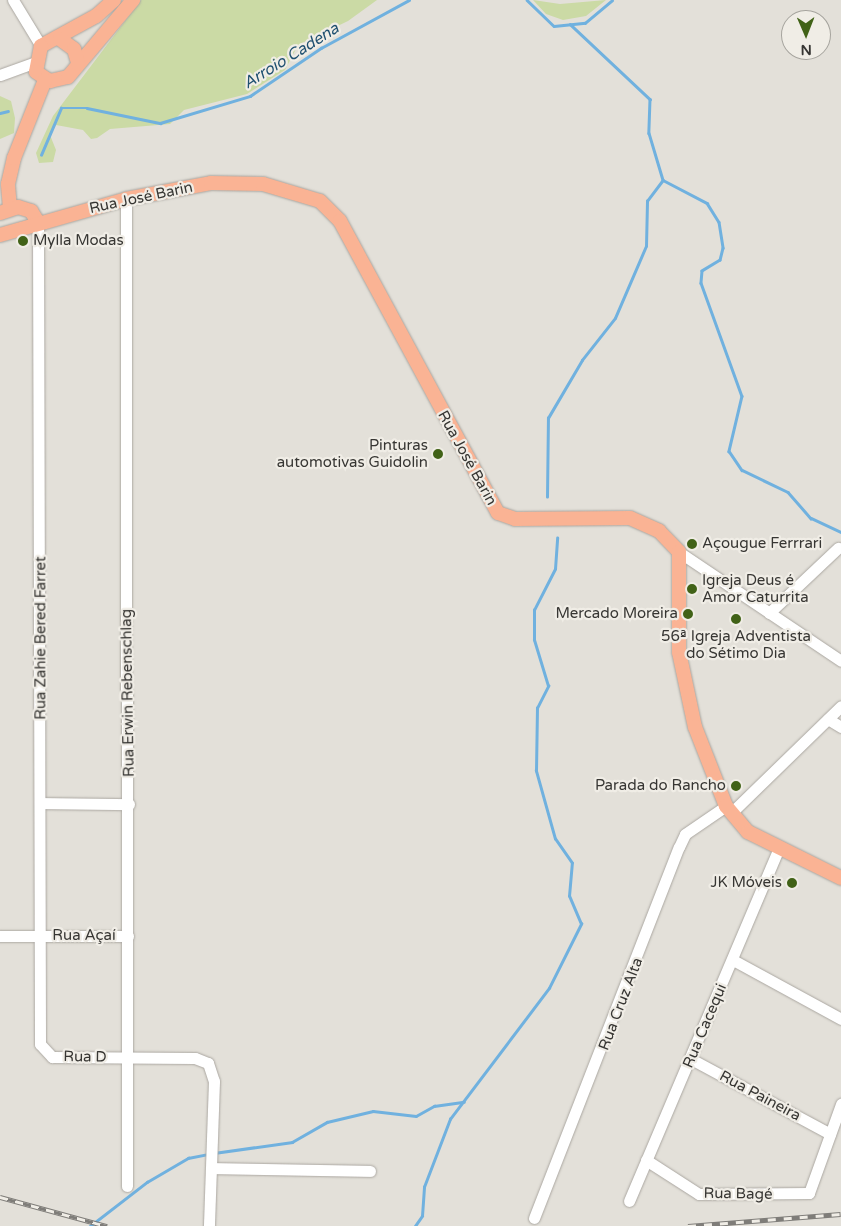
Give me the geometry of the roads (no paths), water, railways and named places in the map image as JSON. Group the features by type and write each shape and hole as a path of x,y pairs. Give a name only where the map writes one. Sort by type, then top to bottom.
{"main road":[{"path":"107,3 60,39 42,46 35,62 36,72 45,80 68,77 78,62 133,0"},
{"path":"60,39 74,49 78,62"},
{"path":"38,222 31,211 5,210 14,158 45,80"},
{"name":"Rua José Barin","path":"0,235 38,222 126,199 211,183 263,184 320,201 340,221 498,514 515,519 630,518 659,531 679,552"},
{"path":"679,552 679,652 695,727 728,810 748,832 778,850 841,878"}],"street":[{"path":"13,0 42,46"},
{"path":"0,76 35,62"},
{"name":"Rua Erwin Rebenschlag","path":"126,199 129,804 127,1186"},
{"name":"Rua Zahie Bered Farret","path":"38,222 42,803 40,936 44,1052"},
{"path":"769,613 838,548"},
{"path":"679,552 841,661"},
{"name":"Rua Cruz Alta","path":"534,1218 678,847 686,834 728,810 841,706"},
{"path":"828,718 841,727"},
{"path":"42,803 129,804"},
{"name":"Rua Cacequi","path":"629,1201 691,1059 778,850"},
{"name":"Rua Açaí","path":"0,936 128,936"},
{"path":"733,960 841,1019"},
{"name":"Rua D","path":"44,1052 52,1056 194,1058 208,1063 214,1081 213,1168"},
{"name":"Rua Paineira","path":"691,1059 830,1134"},
{"path":"830,1134 841,1104"},
{"name":"Rua Bagé","path":"646,1160 699,1194 809,1193 830,1134"},
{"path":"209,1226 213,1168 370,1172"}],"waterway":[{"name":"Arroio Cadena","path":"41,155 61,108 87,108 160,123 250,96 321,48 409,0"},
{"name":"Arroio Cadena","path":"527,0 554,26 585,23 612,0"},
{"path":"570,24 650,99 649,133 663,180 707,203 719,222 723,248 720,260 702,271 701,283 742,396 729,451 742,470 788,492 811,518 841,532"},
{"name":"Arroio Cadena","path":"0,113 8,111"},
{"path":"547,497 548,418 582,360 615,318 646,246 647,201 663,180"},
{"path":"415,1226 422,1216 424,1187 450,1119 549,988 581,924 569,896 572,863 555,839 536,771 537,708 548,686 534,640 534,610 555,569 557,538"},
{"path":"214,1153 292,1142 327,1122 373,1111 416,1116 434,1106 464,1102"},
{"path":"90,1226 147,1182 188,1158 209,1154"}],"railway":[{"path":"0,1197 107,1226"},
{"path":"688,1226 841,1214"}],"place":[{"name":"Mylla Modas","path":"23,241"},
{"name":"Pinturas automotivas Guidolin","path":"438,454"},
{"name":"Açougue Ferrrari","path":"692,544"},
{"name":"Igreja Deus é Amor Caturrita","path":"692,589"},
{"name":"Mercado Moreira","path":"688,614"},
{"name":"56ª Igreja Adventista do Sétimo Dia","path":"736,619"},
{"name":"Parada do Rancho","path":"736,786"},
{"name":"JK Móveis","path":"792,883"}]}
